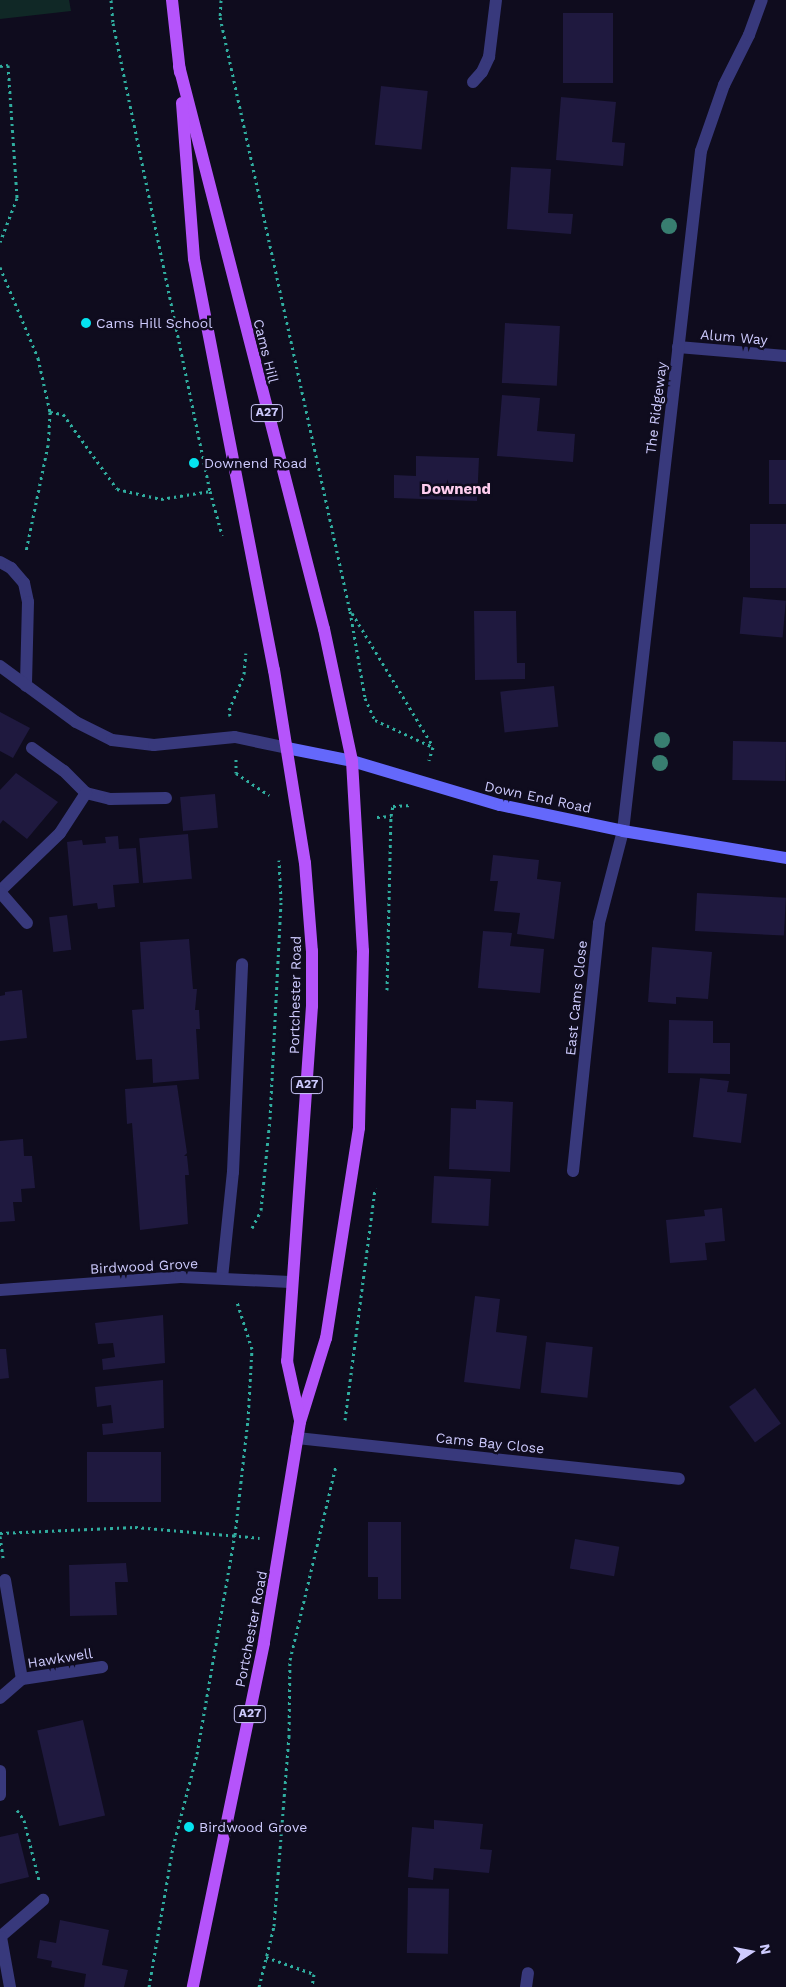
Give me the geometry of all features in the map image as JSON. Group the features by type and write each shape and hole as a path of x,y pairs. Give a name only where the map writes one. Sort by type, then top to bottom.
{"main road":[{"name":"Cams Hill","path":"172,0 194,259 288,748"},
{"name":"Cams Hill","path":"179,66 331,661 352,761"},
{"name":"Portchester Road","path":"288,748 305,864 312,951 310,1036 290,1282 287,1361 300,1422"},
{"name":"Portchester Road","path":"193,1987 262,1652 300,1422 326,1338 358,1128 363,951 352,761"}],"street":[{"path":"473,82 482,72 489,57 496,0"},
{"name":"The Ridgeway","path":"623,831 701,151 724,85 749,35 762,0"},
{"name":"Alum Way","path":"678,346 786,356"},
{"path":"6,565 24,583 28,602 26,686"},
{"path":"0,666 76,722 112,740 154,745 235,737 288,748"},
{"path":"32,748 64,771 86,793 110,799 166,798"},
{"name":"Down End Road","path":"288,748 352,761 500,806 623,831 786,858"},
{"path":"27,923 0,891 60,834 86,793"},
{"name":"East Cams Close","path":"573,1170 599,923 623,831"},
{"path":"222,1278 233,1172 242,964"},
{"name":"Birdwood Grove","path":"0,1290 180,1277 290,1282"},
{"name":"Cams Bay Close","path":"297,1438 679,1479"},
{"path":"6,1580 22,1679"},
{"name":"Hawkwell","path":"0,1698 22,1679 102,1667"},
{"path":"0,1771 1,1792"},
{"path":"10,1987 0,1937 44,1900"},
{"path":"526,1987 528,1973"}],"path":[{"path":"111,0 113,24 210,491 223,539"},
{"path":"221,0 220,17 350,610 365,698"},
{"path":"0,66 8,65 17,198 0,242"},
{"path":"0,267 38,358 50,412 48,445 23,564 6,565"},
{"path":"50,412 63,414 117,490 161,499 210,491"},
{"path":"350,610 433,747"},
{"path":"235,737 229,710 244,674 246,644"},
{"path":"331,661 358,656"},
{"path":"244,674 274,670"},
{"path":"259,1987 274,1926 289,1747 290,1660 342,1442"},
{"path":"0,1533 135,1527 235,1535 197,1754 172,1847 149,1987"},
{"path":"1,1792 24,1820 44,1900"},
{"path":"266,1957 314,1974 312,1987"}],"green space":[{"path":"0,0 69,0 71,11 0,19"}],"building":[{"path":"563,13 613,13 613,83 563,83"},
{"path":"381,86 428,91 422,150 375,145"},
{"path":"561,97 616,102 612,142 625,143 623,166 556,160"},
{"path":"511,167 551,169 548,213 573,214 571,234 507,229"},
{"path":"505,323 560,326 557,386 502,383"},
{"path":"502,395 540,398 537,431 575,434 573,462 497,456"},
{"path":"416,456 479,458 477,501 394,498 394,475 416,476"},
{"path":"769,460 786,460 786,504 769,504"},
{"path":"750,524 786,524 786,588 750,588"},
{"path":"743,597 786,601 783,638 740,634"},
{"path":"474,611 516,611 517,663 525,663 525,679 475,680"},
{"path":"554,686 558,727 505,732 500,692"},
{"path":"0,712 30,728 13,758 0,751"},
{"path":"733,741 786,742 785,781 732,780"},
{"path":"16,773 58,802 27,839 3,820 0,824 0,790"},
{"path":"215,794 218,828 183,831 180,797"},
{"path":"188,834 192,879 143,883 139,838"},
{"path":"118,836 119,849 136,848 139,883 113,885 115,907 98,909 97,903 73,906 67,842 82,840 83,845 106,843 105,837"},
{"path":"493,855 539,860 537,879 561,882 554,939 517,934 520,913 494,911 498,881 490,881"},
{"path":"697,893 786,898 784,936 695,931"},
{"path":"67,915 71,950 53,952 49,917"},
{"path":"483,931 512,933 510,946 544,949 540,993 478,988"},
{"path":"189,939 193,989 197,989 195,1010 199,1010 200,1029 196,1029 199,1079 153,1083 152,1059 136,1060 132,1010 144,1009 140,942"},
{"path":"652,947 712,952 708,999 676,997 676,1004 648,1002"},
{"path":"22,990 27,1038 0,1041 0,996 5,995 5,992"},
{"path":"669,1020 713,1021 713,1043 730,1043 730,1074 668,1073"},
{"path":"700,1078 729,1081 727,1092 747,1094 741,1143 693,1137"},
{"path":"177,1085 187,1153 184,1156 187,1156 189,1175 185,1175 188,1224 140,1230 132,1123 127,1124 125,1089"},
{"path":"476,1100 513,1102 510,1172 449,1169 451,1108 476,1109"},
{"path":"23,1139 24,1156 32,1156 35,1188 21,1189 22,1202 13,1202 15,1221 0,1222 0,1141"},
{"path":"434,1176 491,1179 488,1226 432,1223"},
{"path":"722,1208 725,1241 705,1243 707,1260 670,1263 666,1220 705,1216 704,1210"},
{"path":"475,1296 500,1299 496,1332 527,1336 520,1389 464,1382"},
{"path":"163,1315 165,1363 103,1370 102,1359 115,1357 113,1343 98,1344 95,1323"},
{"path":"546,1342 593,1347 587,1398 541,1393"},
{"path":"0,1349 6,1349 9,1378 0,1379"},
{"path":"163,1380 164,1428 103,1435 102,1424 113,1423 111,1405 97,1407 95,1387"},
{"path":"755,1388 781,1424 755,1442 729,1407"},
{"path":"87,1452 161,1452 161,1502 87,1502"},
{"path":"368,1522 401,1522 401,1599 378,1599 378,1577 368,1577"},
{"path":"575,1539 619,1547 614,1576 570,1569"},
{"path":"126,1563 128,1582 115,1582 117,1615 70,1616 69,1565"},
{"path":"83,1720 105,1815 59,1826 37,1731"},
{"path":"434,1820 483,1824 480,1849 492,1850 489,1873 434,1868 433,1880 408,1877 412,1827 434,1829"},
{"path":"18,1833 29,1877 0,1884 0,1837"},
{"path":"408,1888 449,1889 448,1954 407,1953"},
{"path":"60,1920 109,1930 102,1965 128,1970 124,1987 84,1987 86,1974 51,1967 52,1961 37,1958 40,1940 56,1943"}],"place":[{"name":"Cams Hill School","path":"86,323"},
{"name":"Downend Road","path":"194,463"},
{"name":"Birdwood Grove","path":"189,1827"}],"district":[{"name":"Downend","path":"456,490"}]}
